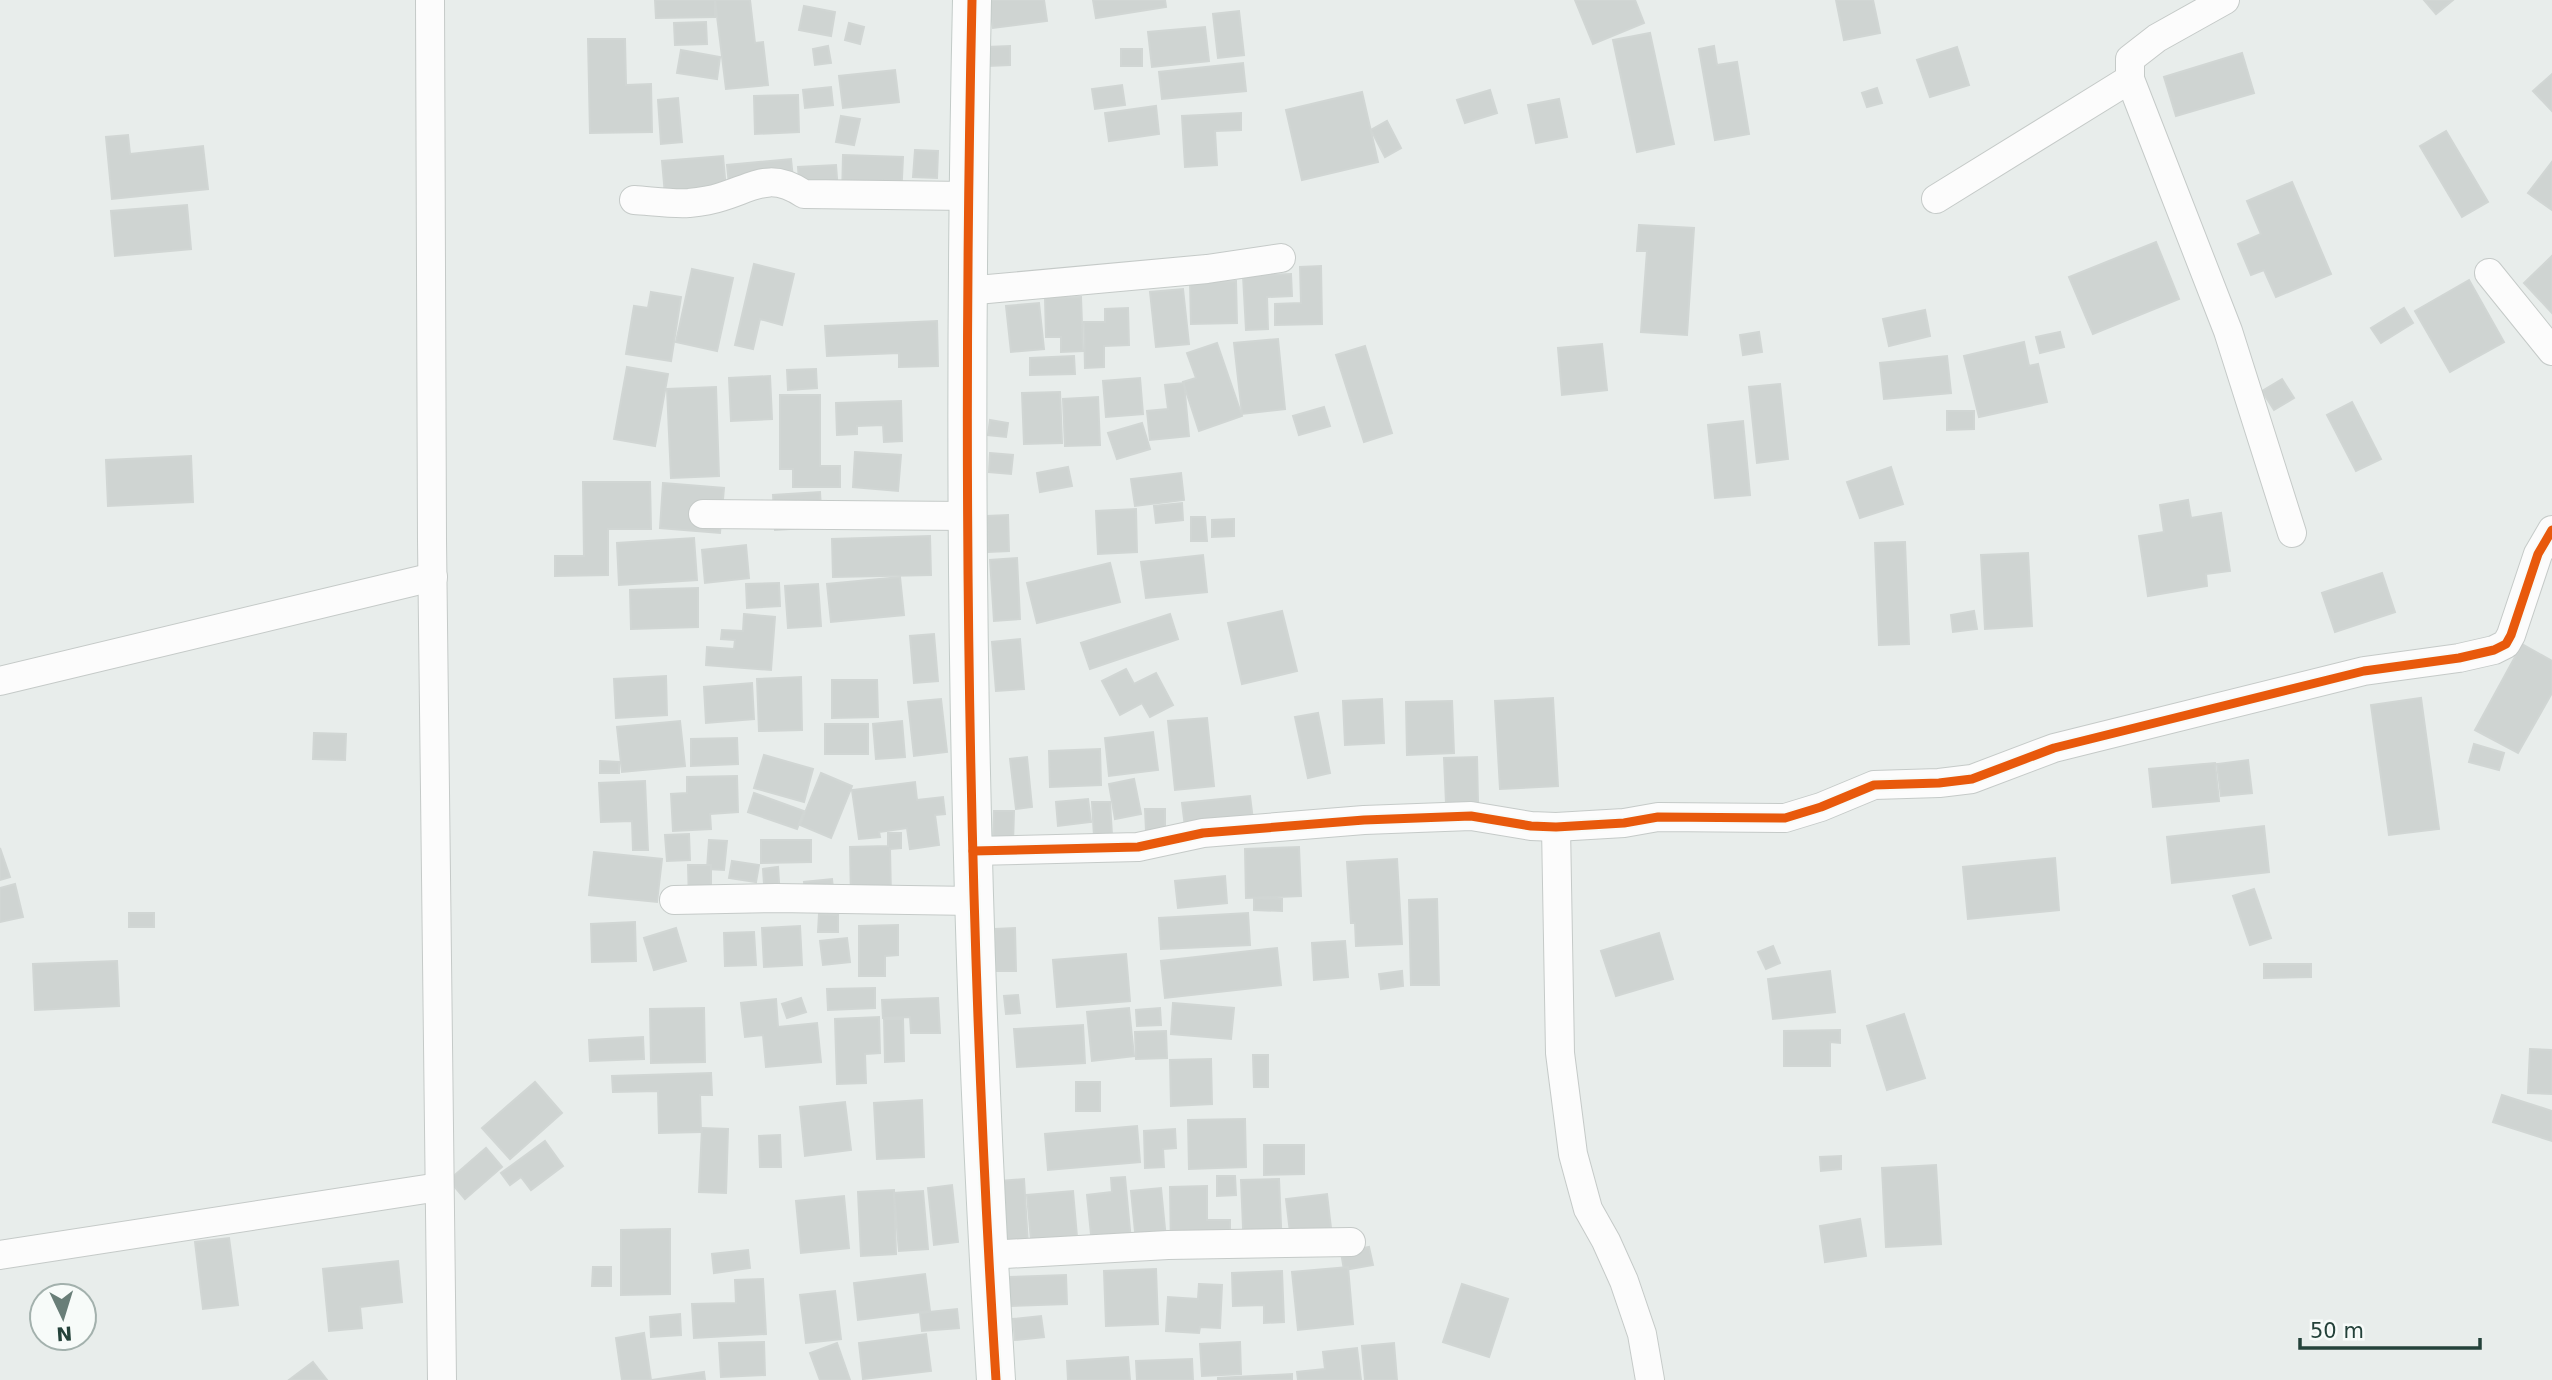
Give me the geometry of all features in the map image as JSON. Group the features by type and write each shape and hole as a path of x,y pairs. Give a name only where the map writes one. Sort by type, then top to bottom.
{"street":[{"path":"430,0 442,1380"},
{"path":"972,0 966,291 973,851 982,1142 996,1380"},
{"path":"2225,0 2157,38 2130,59 2130,79 2228,331 2292,533"},
{"path":"1936,199 2130,79"},
{"path":"634,200 687,203 721,198 742,188 771,181 791,186 804,194 968,196"},
{"path":"966,291 1207,270 1280,258"},
{"path":"2489,273 2552,351"},
{"path":"702,514 969,516"},
{"path":"973,851 1138,847 1203,833 1364,820 1471,816 1531,826 1556,827 1624,823 1658,817 1785,818 1821,807 1874,785 1972,779 2054,748 2364,671 2459,658 2494,650 2506,644 2511,635 2538,554 2552,530"},
{"path":"0,681 433,577"},
{"path":"1556,827 1560,1053 1573,1154 1588,1209 1624,1281 1642,1334 1650,1380"},
{"path":"674,900 776,898 974,901"},
{"path":"0,1255 439,1187"},
{"path":"988,1255 1168,1245 1351,1242"}],"building":[{"path":"655,0 715,0 715,17 656,18"},
{"path":"715,0 750,0 755,43 763,42 768,85 726,89"},
{"path":"989,0 1044,0 1047,21 993,28"},
{"path":"1093,0 1165,0 1166,7 1096,18"},
{"path":"1575,0 1635,0 1644,23 1593,44"},
{"path":"1836,0 1873,0 1880,33 1844,40"},
{"path":"2424,0 2453,0 2436,14"},
{"path":"804,6 835,12 831,36 799,30"},
{"path":"1239,11 1244,55 1218,58 1213,14"},
{"path":"706,22 707,44 675,45 674,23"},
{"path":"849,23 864,27 860,44 845,40"},
{"path":"1205,27 1209,61 1152,67 1148,32"},
{"path":"1650,33 1674,144 1637,152 1613,40"},
{"path":"588,39 625,39 626,85 651,84 652,132 590,133"},
{"path":"828,46 831,63 815,65 813,49"},
{"path":"1010,46 1010,65 988,66 987,47"},
{"path":"1714,46 1717,65 1737,62 1749,134 1715,140 1699,49"},
{"path":"1957,47 1969,85 1930,97 1917,60"},
{"path":"1121,49 1142,49 1142,66 1121,66"},
{"path":"681,50 720,57 717,79 677,73"},
{"path":"2242,53 2254,93 2176,116 2164,77"},
{"path":"1243,63 1246,91 1162,99 1159,72"},
{"path":"895,70 899,102 843,108 839,76"},
{"path":"2552,74 2552,111 2533,91"},
{"path":"1122,85 1125,105 1095,109 1092,89"},
{"path":"831,87 833,105 805,108 803,90"},
{"path":"1877,88 1882,103 1867,107 1862,93"},
{"path":"1490,90 1497,113 1465,123 1457,100"},
{"path":"1362,92 1378,162 1302,180 1286,110"},
{"path":"798,95 799,132 755,134 754,96"},
{"path":"678,98 682,142 661,144 658,100"},
{"path":"1559,99 1567,137 1536,143 1528,105"},
{"path":"1156,106 1159,134 1109,141 1105,113"},
{"path":"1241,113 1241,130 1215,131 1217,165 1185,167 1182,116"},
{"path":"841,116 860,119 854,145 836,142"},
{"path":"1387,121 1401,148 1385,157 1371,130"},
{"path":"2446,131 2488,202 2462,217 2420,146"},
{"path":"128,135 130,154 203,146 208,189 112,199 106,137"},
{"path":"915,150 938,151 937,178 913,177"},
{"path":"843,155 903,157 901,199 842,197"},
{"path":"723,156 727,200 666,206 662,161"},
{"path":"791,159 794,188 730,194 727,165"},
{"path":"2552,162 2552,210 2528,193"},
{"path":"836,165 838,191 800,193 798,167"},
{"path":"2292,182 2331,274 2276,297 2264,270 2251,275 2238,244 2261,234 2247,201"},
{"path":"187,205 191,249 115,256 111,211"},
{"path":"1639,225 1694,228 1687,335 1641,332 1647,251 1637,251"},
{"path":"2156,242 2179,299 2093,334 2069,277"},
{"path":"2552,256 2552,313 2524,283"},
{"path":"754,264 794,274 782,325 760,319 753,349 735,345"},
{"path":"1321,266 1322,324 1275,325 1275,304 1301,303 1300,267"},
{"path":"692,269 733,278 717,351 676,342"},
{"path":"1291,274 1292,296 1267,297 1268,329 1246,330 1243,276"},
{"path":"2469,280 2504,342 2450,372 2415,311"},
{"path":"1236,281 1237,323 1191,324 1190,283"},
{"path":"1183,289 1189,344 1156,347 1150,292"},
{"path":"651,292 681,297 671,361 626,354 634,306 648,308"},
{"path":"1081,297 1083,351 1061,352 1061,337 1046,337 1045,298"},
{"path":"1039,303 1044,349 1011,352 1006,306"},
{"path":"1128,308 1129,345 1104,346 1104,367 1085,368 1084,322 1105,322 1105,309"},
{"path":"2404,308 2413,323 2381,343 2371,328"},
{"path":"1925,310 1930,336 1889,346 1883,319"},
{"path":"937,321 938,366 899,367 899,353 827,356 825,326"},
{"path":"1759,332 1762,352 1743,355 1740,335"},
{"path":"2060,332 2064,347 2040,353 2036,337"},
{"path":"1278,339 1285,409 1242,414 1234,343"},
{"path":"2024,342 2029,366 2038,364 2047,402 1979,417 1964,356"},
{"path":"1217,343 1242,416 1199,431 1183,382 1196,378 1187,353"},
{"path":"1602,344 1607,390 1562,395 1558,348"},
{"path":"1365,346 1392,433 1364,442 1336,355"},
{"path":"1074,356 1075,374 1030,375 1030,358"},
{"path":"1947,356 1951,393 1884,399 1880,363"},
{"path":"627,367 668,374 655,446 614,439"},
{"path":"816,369 817,388 788,390 787,370"},
{"path":"770,376 772,419 731,421 729,378"},
{"path":"1140,378 1143,414 1106,417 1103,381"},
{"path":"2282,379 2294,398 2274,410 2262,391"},
{"path":"1184,383 1189,436 1150,440 1147,411 1168,409 1165,385"},
{"path":"1780,384 1788,459 1757,463 1749,387"},
{"path":"716,387 719,476 671,478 667,389"},
{"path":"1060,392 1062,443 1024,444 1022,393"},
{"path":"780,395 820,395 820,466 840,466 840,487 793,487 793,469 780,469"},
{"path":"1098,397 1100,445 1065,446 1063,399"},
{"path":"901,401 902,441 884,442 883,425 857,426 857,434 837,435 836,403"},
{"path":"2352,402 2381,459 2356,471 2327,415"},
{"path":"1324,407 1330,426 1299,435 1293,416"},
{"path":"1947,411 1974,411 1974,429 1947,430"},
{"path":"990,420 1008,423 1006,437 988,435"},
{"path":"1743,421 1750,495 1715,498 1708,425"},
{"path":"1142,423 1150,449 1117,459 1108,433"},
{"path":"855,452 901,455 898,491 853,487"},
{"path":"990,453 1013,455 1011,474 989,472"},
{"path":"191,456 193,502 108,506 106,460"},
{"path":"1068,467 1072,486 1040,492 1037,473"},
{"path":"1891,467 1903,504 1860,518 1847,482"},
{"path":"1181,473 1184,500 1135,506 1131,479"},
{"path":"583,482 650,482 651,529 608,529 608,575 555,576 555,556 584,556"},
{"path":"663,483 724,488 720,533 660,528"},
{"path":"820,492 822,527 775,530 773,495"},
{"path":"2188,500 2191,518 2221,513 2230,571 2206,574 2207,586 2148,596 2139,536 2164,532 2160,505"},
{"path":"1182,503 1183,520 1156,523 1154,506"},
{"path":"1136,509 1137,552 1098,554 1096,511"},
{"path":"1008,515 1009,551 988,552 987,516"},
{"path":"1191,517 1205,517 1207,541 1191,541"},
{"path":"1234,519 1234,536 1212,537 1212,520"},
{"path":"930,536 931,575 833,577 832,539"},
{"path":"694,538 697,580 619,585 617,543"},
{"path":"1905,542 1909,644 1879,645 1875,543"},
{"path":"746,545 749,578 705,583 702,550"},
{"path":"2028,553 2032,626 1985,629 1981,555"},
{"path":"1203,555 1207,592 1146,598 1141,562"},
{"path":"1017,558 1020,619 994,621 990,560"},
{"path":"1110,563 1120,602 1037,623 1027,583"},
{"path":"2382,573 2395,612 2335,632 2322,593"},
{"path":"900,577 904,615 831,622 827,584"},
{"path":"779,583 780,606 747,608 746,584"},
{"path":"818,584 821,626 788,628 785,586"},
{"path":"698,588 698,627 631,629 630,590"},
{"path":"1282,611 1297,671 1242,684 1228,623"},
{"path":"1974,611 1977,629 1953,632 1951,615"},
{"path":"744,614 775,617 771,670 706,665 707,647 734,649 735,640 721,639 722,630 743,631"},
{"path":"1170,614 1178,639 1090,669 1081,643"},
{"path":"934,634 938,681 914,683 910,636"},
{"path":"1020,639 1024,689 996,691 992,642"},
{"path":"2522,644 2552,661 2552,693 2518,753 2475,730"},
{"path":"1126,669 1134,684 1156,673 1173,705 1150,717 1142,703 1120,715 1102,681"},
{"path":"666,676 667,715 616,718 614,679"},
{"path":"801,677 802,730 759,731 757,679"},
{"path":"832,680 877,680 878,717 832,718"},
{"path":"752,683 754,719 706,723 704,687"},
{"path":"1553,698 1558,786 1500,789 1495,701"},
{"path":"2421,698 2439,829 2389,835 2371,705"},
{"path":"941,699 947,752 914,756 908,702"},
{"path":"1382,699 1384,743 1345,745 1343,701"},
{"path":"1452,701 1454,753 1407,755 1406,702"},
{"path":"1318,713 1330,773 1308,778 1295,717"},
{"path":"1207,718 1214,786 1175,790 1168,721"},
{"path":"680,721 685,766 622,772 617,727"},
{"path":"902,721 905,757 876,759 873,724"},
{"path":"825,724 868,724 868,754 825,754"},
{"path":"1153,732 1158,770 1109,776 1105,738"},
{"path":"314,733 346,734 345,760 313,759"},
{"path":"737,738 738,764 691,766 691,739"},
{"path":"2474,744 2504,753 2499,770 2469,762"},
{"path":"1100,749 1101,785 1050,787 1049,751"},
{"path":"764,755 813,769 804,802 754,788"},
{"path":"1027,757 1032,807 1016,809 1010,759"},
{"path":"1477,757 1478,802 1446,803 1444,758"},
{"path":"2248,760 2252,793 2221,796 2217,764"},
{"path":"600,761 619,762 619,773 600,773"},
{"path":"2215,763 2219,801 2153,807 2149,769"},
{"path":"821,773 852,786 831,838 800,825"},
{"path":"737,776 738,812 710,814 711,829 673,831 671,794 687,793 687,777"},
{"path":"1134,779 1141,814 1115,819 1109,784"},
{"path":"645,781 648,850 633,850 632,821 601,822 599,783"},
{"path":"915,782 917,800 943,797 945,814 935,815 939,845 910,849 907,828 879,832 880,837 859,839 852,790"},
{"path":"754,793 804,811 797,829 748,812"},
{"path":"1250,796 1253,820 1185,827 1182,803"},
{"path":"1088,799 1091,822 1058,826 1056,802"},
{"path":"1092,802 1110,802 1112,835 1094,836"},
{"path":"1145,809 1165,809 1165,831 1146,831"},
{"path":"994,811 1014,811 1013,843 993,843"},
{"path":"2264,826 2269,872 2172,883 2167,837"},
{"path":"888,833 901,833 901,848 890,849 891,897 851,899 850,847 888,846"},
{"path":"689,834 690,860 667,861 665,835"},
{"path":"709,840 727,841 724,870 707,869"},
{"path":"761,840 811,840 811,862 761,863"},
{"path":"1299,847 1301,896 1246,898 1245,849"},
{"path":"0,848 10,877 0,880"},
{"path":"594,852 662,859 657,902 589,895"},
{"path":"2055,858 2059,910 1968,919 1963,867"},
{"path":"1397,859 1402,944 1356,946 1355,923 1351,923 1347,862"},
{"path":"732,861 759,865 756,882 729,878"},
{"path":"688,865 711,865 711,902 689,902"},
{"path":"778,867 780,897 765,899 763,869"},
{"path":"1225,876 1227,903 1178,908 1175,881"},
{"path":"832,879 834,897 806,900 804,882"},
{"path":"15,884 23,917 0,922 0,888"},
{"path":"2254,889 2271,938 2250,945 2233,896"},
{"path":"1254,898 1282,899 1282,911 1254,910"},
{"path":"1437,899 1439,985 1411,985 1409,900"},
{"path":"129,913 154,913 154,927 129,927"},
{"path":"1248,913 1250,945 1161,949 1159,918"},
{"path":"819,914 838,915 838,932 818,932"},
{"path":"635,922 636,961 592,962 591,924"},
{"path":"898,925 898,955 885,956 885,976 859,976 859,926"},
{"path":"800,926 802,965 764,967 762,928"},
{"path":"676,928 686,961 654,970 644,938"},
{"path":"1015,928 1016,971 996,971 995,929"},
{"path":"754,932 756,965 725,966 724,933"},
{"path":"1659,933 1673,979 1616,996 1601,951"},
{"path":"847,938 850,962 823,965 820,941"},
{"path":"1345,941 1348,977 1314,980 1312,943"},
{"path":"1773,946 1780,963 1766,969 1758,952"},
{"path":"1277,948 1281,985 1165,998 1161,961"},
{"path":"1126,954 1130,1001 1057,1007 1053,960"},
{"path":"117,961 119,1006 35,1010 33,964"},
{"path":"2264,964 2311,964 2311,977 2264,978"},
{"path":"1402,971 1403,986 1381,989 1379,974"},
{"path":"1830,971 1835,1012 1773,1019 1768,979"},
{"path":"875,988 875,1008 828,1010 827,989"},
{"path":"1018,995 1020,1013 1006,1014 1004,996"},
{"path":"801,998 806,1012 787,1018 782,1004"},
{"path":"938,998 940,1033 911,1033 910,1017 883,1018 882,1000"},
{"path":"776,999 778,1027 817,1023 821,1062 766,1067 763,1035 745,1037 741,1003"},
{"path":"1173,1003 1234,1008 1231,1039 1171,1034"},
{"path":"704,1008 705,1062 651,1063 650,1009"},
{"path":"1129,1008 1134,1056 1092,1061 1087,1012"},
{"path":"1160,1008 1161,1025 1137,1026 1136,1010"},
{"path":"1904,1014 1925,1078 1887,1090 1867,1026"},
{"path":"879,1017 880,1053 865,1054 866,1083 837,1084 835,1019"},
{"path":"884,1019 903,1019 904,1061 885,1062"},
{"path":"1083,1025 1085,1063 1017,1067 1014,1029"},
{"path":"1840,1030 1840,1043 1830,1042 1830,1066 1784,1066 1784,1031"},
{"path":"1166,1031 1167,1058 1136,1059 1135,1032"},
{"path":"643,1037 644,1059 590,1061 589,1040"},
{"path":"2530,1049 2552,1050 2552,1094 2528,1093"},
{"path":"1253,1055 1268,1055 1268,1087 1254,1087"},
{"path":"1211,1059 1212,1104 1171,1106 1170,1060"},
{"path":"711,1073 712,1095 700,1095 701,1132 659,1133 658,1091 613,1092 612,1076"},
{"path":"535,1082 562,1113 510,1159 482,1128"},
{"path":"1076,1082 1100,1082 1100,1111 1076,1111"},
{"path":"2502,1095 2552,1111 2552,1141 2493,1122"},
{"path":"922,1100 924,1157 877,1159 874,1103"},
{"path":"845,1102 851,1150 805,1156 800,1107"},
{"path":"1245,1119 1246,1167 1189,1169 1188,1120"},
{"path":"1137,1126 1140,1162 1048,1170 1045,1134"},
{"path":"702,1128 728,1129 726,1193 699,1192"},
{"path":"1175,1129 1176,1148 1163,1149 1164,1167 1145,1168 1144,1131"},
{"path":"780,1135 781,1167 760,1167 759,1136"},
{"path":"545,1141 563,1166 531,1190 521,1177 510,1185 501,1173"},
{"path":"1264,1145 1304,1145 1304,1174 1264,1175"},
{"path":"486,1148 502,1167 465,1199 449,1180"},
{"path":"1841,1156 1841,1169 1821,1171 1820,1157"},
{"path":"1936,1165 1941,1244 1886,1247 1882,1168"},
{"path":"1217,1176 1235,1176 1236,1195 1217,1196"},
{"path":"1125,1177 1132,1251 1093,1254 1087,1195 1112,1192 1111,1178"},
{"path":"1024,1179 1029,1261 1006,1263 1000,1181"},
{"path":"1279,1179 1282,1249 1244,1251 1241,1180"},
{"path":"952,1185 958,1242 934,1245 928,1188"},
{"path":"1207,1186 1207,1220 1230,1220 1230,1247 1171,1249 1170,1187"},
{"path":"1161,1188 1167,1249 1137,1252 1131,1191"},
{"path":"894,1190 896,1254 861,1256 858,1192"},
{"path":"923,1191 928,1249 899,1251 894,1193"},
{"path":"1073,1191 1078,1248 1032,1252 1027,1195"},
{"path":"1327,1194 1333,1245 1292,1249 1286,1199"},
{"path":"844,1196 849,1248 801,1253 796,1201"},
{"path":"1860,1219 1866,1256 1825,1262 1820,1226"},
{"path":"670,1229 670,1294 621,1295 621,1230"},
{"path":"229,1238 238,1305 203,1309 195,1242"},
{"path":"1369,1247 1373,1265 1344,1270 1341,1252"},
{"path":"748,1250 750,1268 714,1273 712,1254"},
{"path":"398,1261 402,1302 360,1307 362,1328 329,1331 323,1269"},
{"path":"593,1267 611,1267 611,1286 592,1286"},
{"path":"1348,1267 1353,1324 1298,1330 1292,1272"},
{"path":"1156,1269 1158,1324 1106,1326 1104,1271"},
{"path":"1282,1271 1284,1322 1264,1323 1264,1305 1233,1306 1232,1273"},
{"path":"925,1274 930,1311 858,1320 854,1283"},
{"path":"1066,1275 1067,1304 1010,1306 1009,1277"},
{"path":"763,1279 766,1334 694,1338 692,1304 736,1303 735,1280"},
{"path":"1199,1284 1222,1285 1220,1328 1200,1327 1199,1333 1166,1331 1168,1297 1198,1299"},
{"path":"1462,1284 1508,1299 1489,1357 1443,1342"},
{"path":"835,1291 841,1339 806,1343 800,1295"},
{"path":"957,1309 959,1328 922,1331 920,1313"},
{"path":"680,1314 681,1335 651,1337 650,1317"},
{"path":"1041,1316 1044,1337 1015,1340 1013,1319"},
{"path":"644,1333 651,1380 622,1380 616,1338"},
{"path":"926,1334 931,1371 863,1379 859,1343"},
{"path":"764,1342 765,1375 721,1377 719,1343"},
{"path":"1240,1342 1241,1374 1202,1376 1200,1344"},
{"path":"837,1343 850,1380 820,1380 810,1353"},
{"path":"1394,1343 1397,1380 1365,1380 1362,1346"},
{"path":"1357,1348 1361,1380 1298,1380 1297,1372 1325,1369 1323,1352"},
{"path":"1128,1357 1130,1380 1068,1380 1067,1361"},
{"path":"1192,1359 1193,1380 1137,1380 1136,1361"},
{"path":"313,1362 327,1380 289,1380"},
{"path":"704,1372 705,1380 652,1380"},
{"path":"1292,1374 1292,1380 1218,1380 1218,1378"}],"cycle path":[{"path":"972,0 967,345 969,690 979,1035 996,1380"},
{"path":"973,851 1138,847 1203,833 1364,820 1471,816 1531,826 1556,827 1624,823 1658,817 1785,818 1821,807 1874,785 1972,779 2054,748 2364,671 2459,658 2494,650 2506,644 2511,635 2538,554 2552,530"}]}
